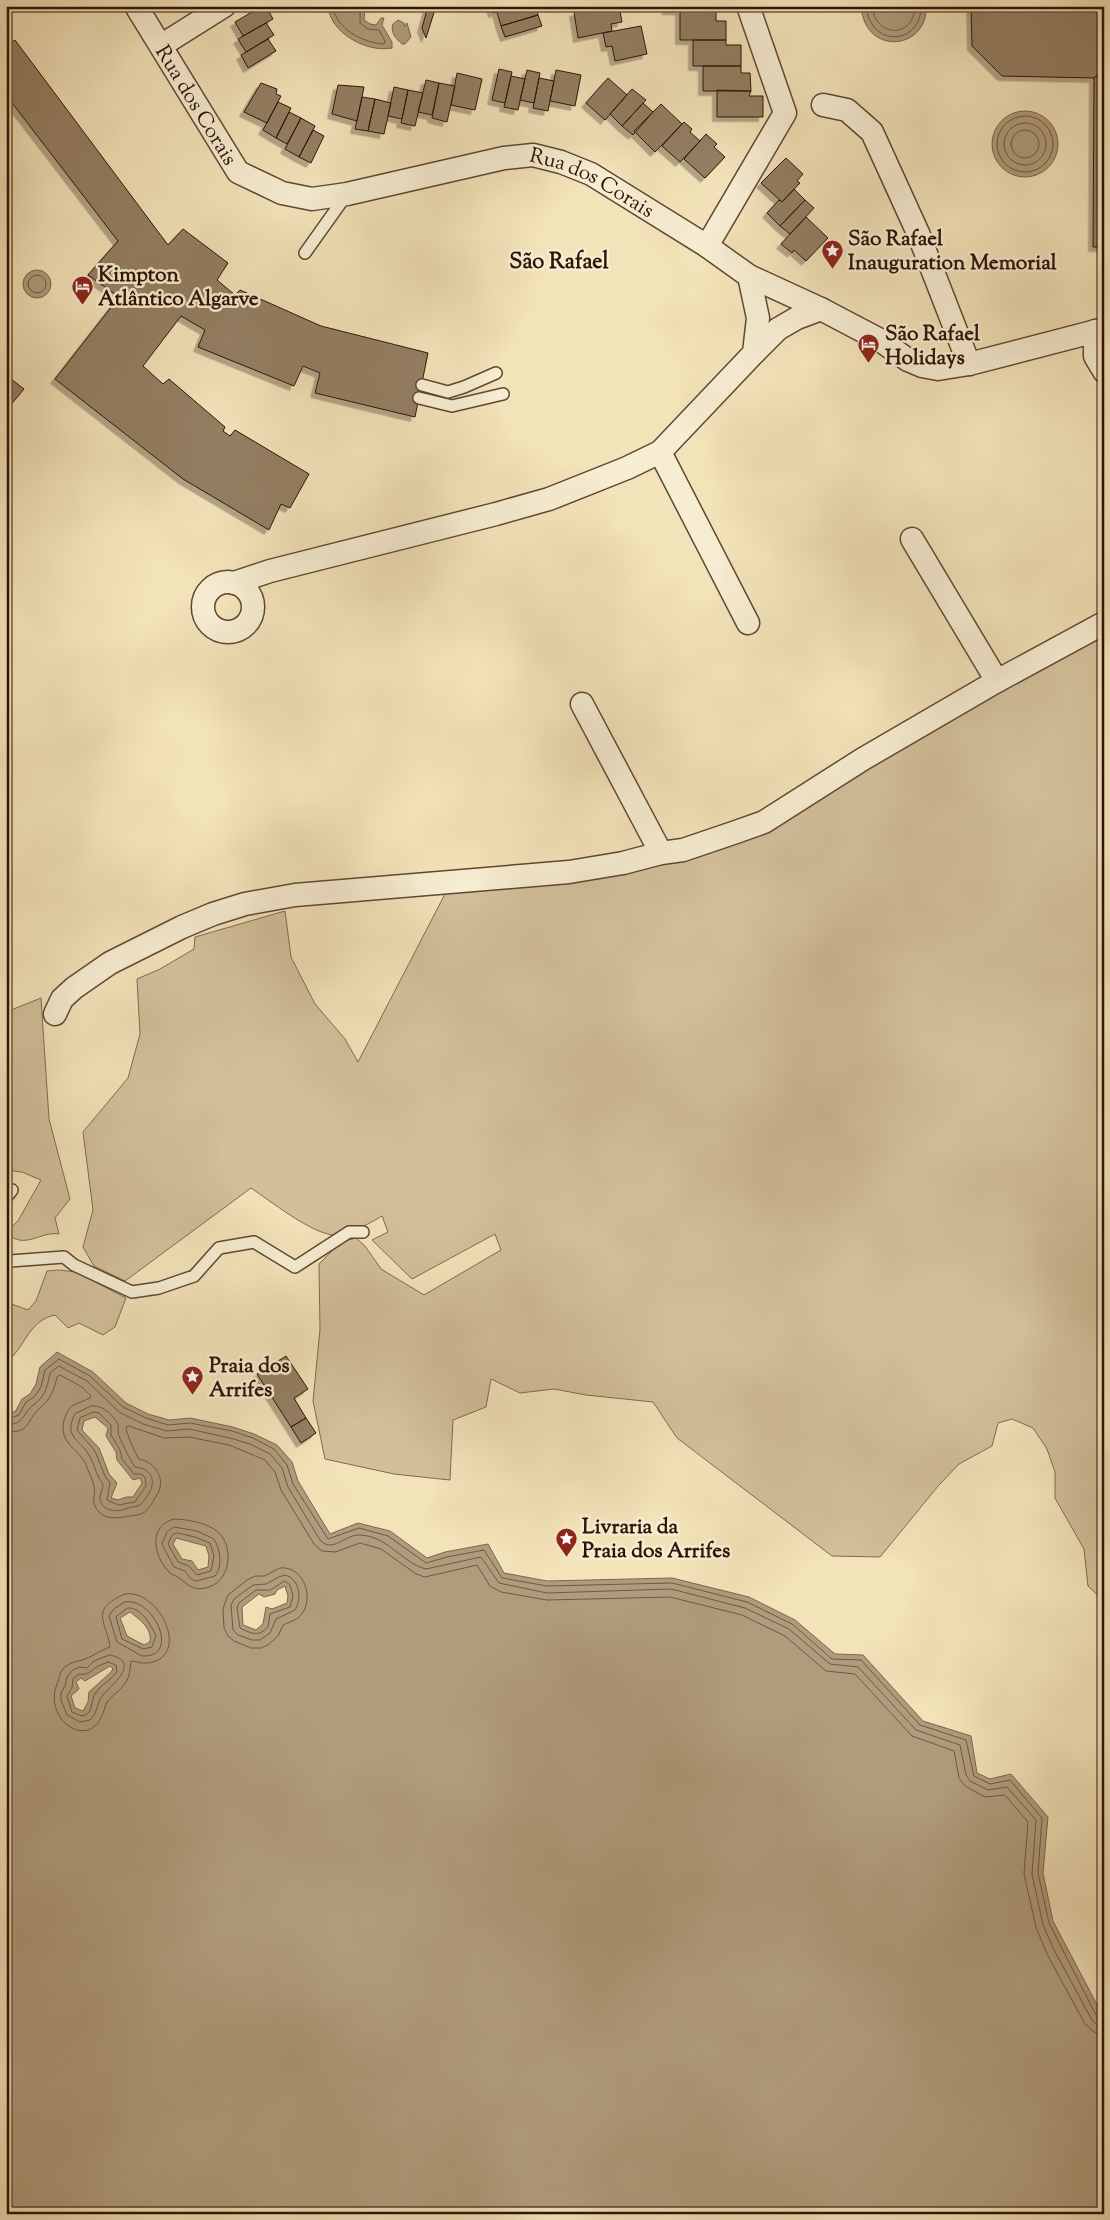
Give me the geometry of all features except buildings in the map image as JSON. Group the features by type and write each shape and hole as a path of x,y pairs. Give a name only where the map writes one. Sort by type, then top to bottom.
{"street":[{"name":"Rua dos Corais","path":"136,6 162,45 238,172 282,194 312,199 347,194 504,158 533,155 561,162 591,174 707,246 749,276 821,308 880,340 908,360 922,366 938,368 969,364 1100,330"},
{"path":"162,45 224,6"},
{"path":"707,246 785,113 748,6"},
{"path":"823,105 847,110 872,132 918,233 969,364"},
{"path":"749,276 758,318 754,354"},
{"path":"234,583 270,571 549,499 627,468 660,452 778,328 821,308"},
{"path":"1100,330 1096,356 1104,371"},
{"path":"660,452 748,623"},
{"path":"912,539 998,681"},
{"path":"56,1014 62,1000 74,988 110,962 182,927 213,914 246,904 295,896 569,872 683,850 764,822 863,759 998,681 1104,623"},
{"path":"582,704 662,853"}],"lane":[{"path":"305,253 347,194"},
{"path":"422,385 448,392 496,373"},
{"path":"419,398 452,406 503,394"},
{"path":"6,1258 10,1261 64,1256 74,1265 132,1292 159,1288 194,1276 219,1248 254,1242 295,1266 349,1232 363,1232"}],"shaded area":[{"path":"1104,634 1104,1601 1088,1586 1084,1549 1055,1498 1055,1472 1047,1449 1033,1428 1012,1419 998,1423 992,1446 959,1464 939,1485 880,1557 832,1556 677,1438 653,1402 586,1395 554,1389 520,1393 491,1379 486,1407 453,1420 450,1480 394,1474 325,1459 313,1401 320,1329 319,1264 341,1242 356,1238 365,1246 381,1269 424,1295 501,1250 495,1234 412,1279 372,1240 388,1232 382,1216 350,1232 332,1235 301,1222 251,1188 125,1281 94,1266 83,1247 93,1210 83,1132 128,1078 140,1034 137,979 160,969 194,949 195,937 285,911 291,957 315,1004 345,1039 358,1062 446,892 627,871 868,764"},
{"path":"41,998 49,1119 70,1199 55,1218 59,1234 29,1240 18,1240 12,1237 9,1229 18,1221 41,1180 22,1172 6,1170 6,1012"},
{"path":"47,1271 76,1272 126,1298 115,1327 103,1335 79,1323 68,1328 55,1315 40,1321 12,1357 6,1357 6,1302 28,1310 36,1301"}],"water":[{"path":"328,6 365,6 364,20 370,24 376,25 381,18 384,18 382,25 392,42 392,48 372,47 351,39 335,25 330,16"},
{"path":"861,6 926,6 924,20 918,31 908,39 896,42 884,40 873,34 865,23"},
{"path":"398,20 404,23 405,27 407,23 411,37 405,44 402,44 393,33 393,24"},
{"path":"1025,111 1038,114 1048,121 1055,131 1058,144 1055,157 1048,167 1038,174 1025,177 1012,174 1002,167 995,157 992,144 995,131 1002,121 1012,114"},
{"path":"37,270 47,274 51,284 47,294 37,298 27,294 23,284 27,274"},
{"path":"57,1352 93,1372 126,1403 148,1414 169,1420 190,1418 233,1427 277,1445 292,1462 298,1481 330,1534 358,1523 390,1531 427,1558 445,1552 488,1544 504,1573 547,1581 672,1578 749,1597 795,1620 835,1654 863,1655 923,1721 971,1736 977,1773 990,1779 1011,1774 1048,1817 1043,1873 1053,1921 1104,2018 1104,2214 6,2214 6,1411 15,1412 22,1399 30,1394 36,1384 40,1367","holes":["95,1417 108,1428 106,1436 116,1452 117,1460 133,1480 140,1478 142,1483 133,1497 118,1500 111,1498 117,1483 109,1474 99,1448 82,1430 84,1421","176,1538 206,1546 209,1556 208,1567 198,1570 192,1561 182,1559 173,1544","285,1586 288,1596 287,1603 272,1609 266,1607 263,1624 256,1630 243,1625 242,1607 259,1594 264,1597 275,1594 277,1590","130,1612 147,1628 150,1642 144,1645 127,1636 120,1618","110,1666 113,1669 89,1692 88,1702 83,1711 75,1708 71,1696 79,1689 76,1682 81,1678 85,1681"]}],"place":[{"name":"São Rafael Inauguration Memorial","path":"832,269"},
{"name":"Kimpton Atlântico Algarve","path":"82,305"},
{"name":"São Rafael Holidays","path":"869,364"},
{"name":"Praia dos Arrifes","path":"193,1396"},
{"name":"Livraria da Praia dos Arrifes","path":"566,1557"}],"district":[{"name":"São Rafael","path":"559,260"}]}
